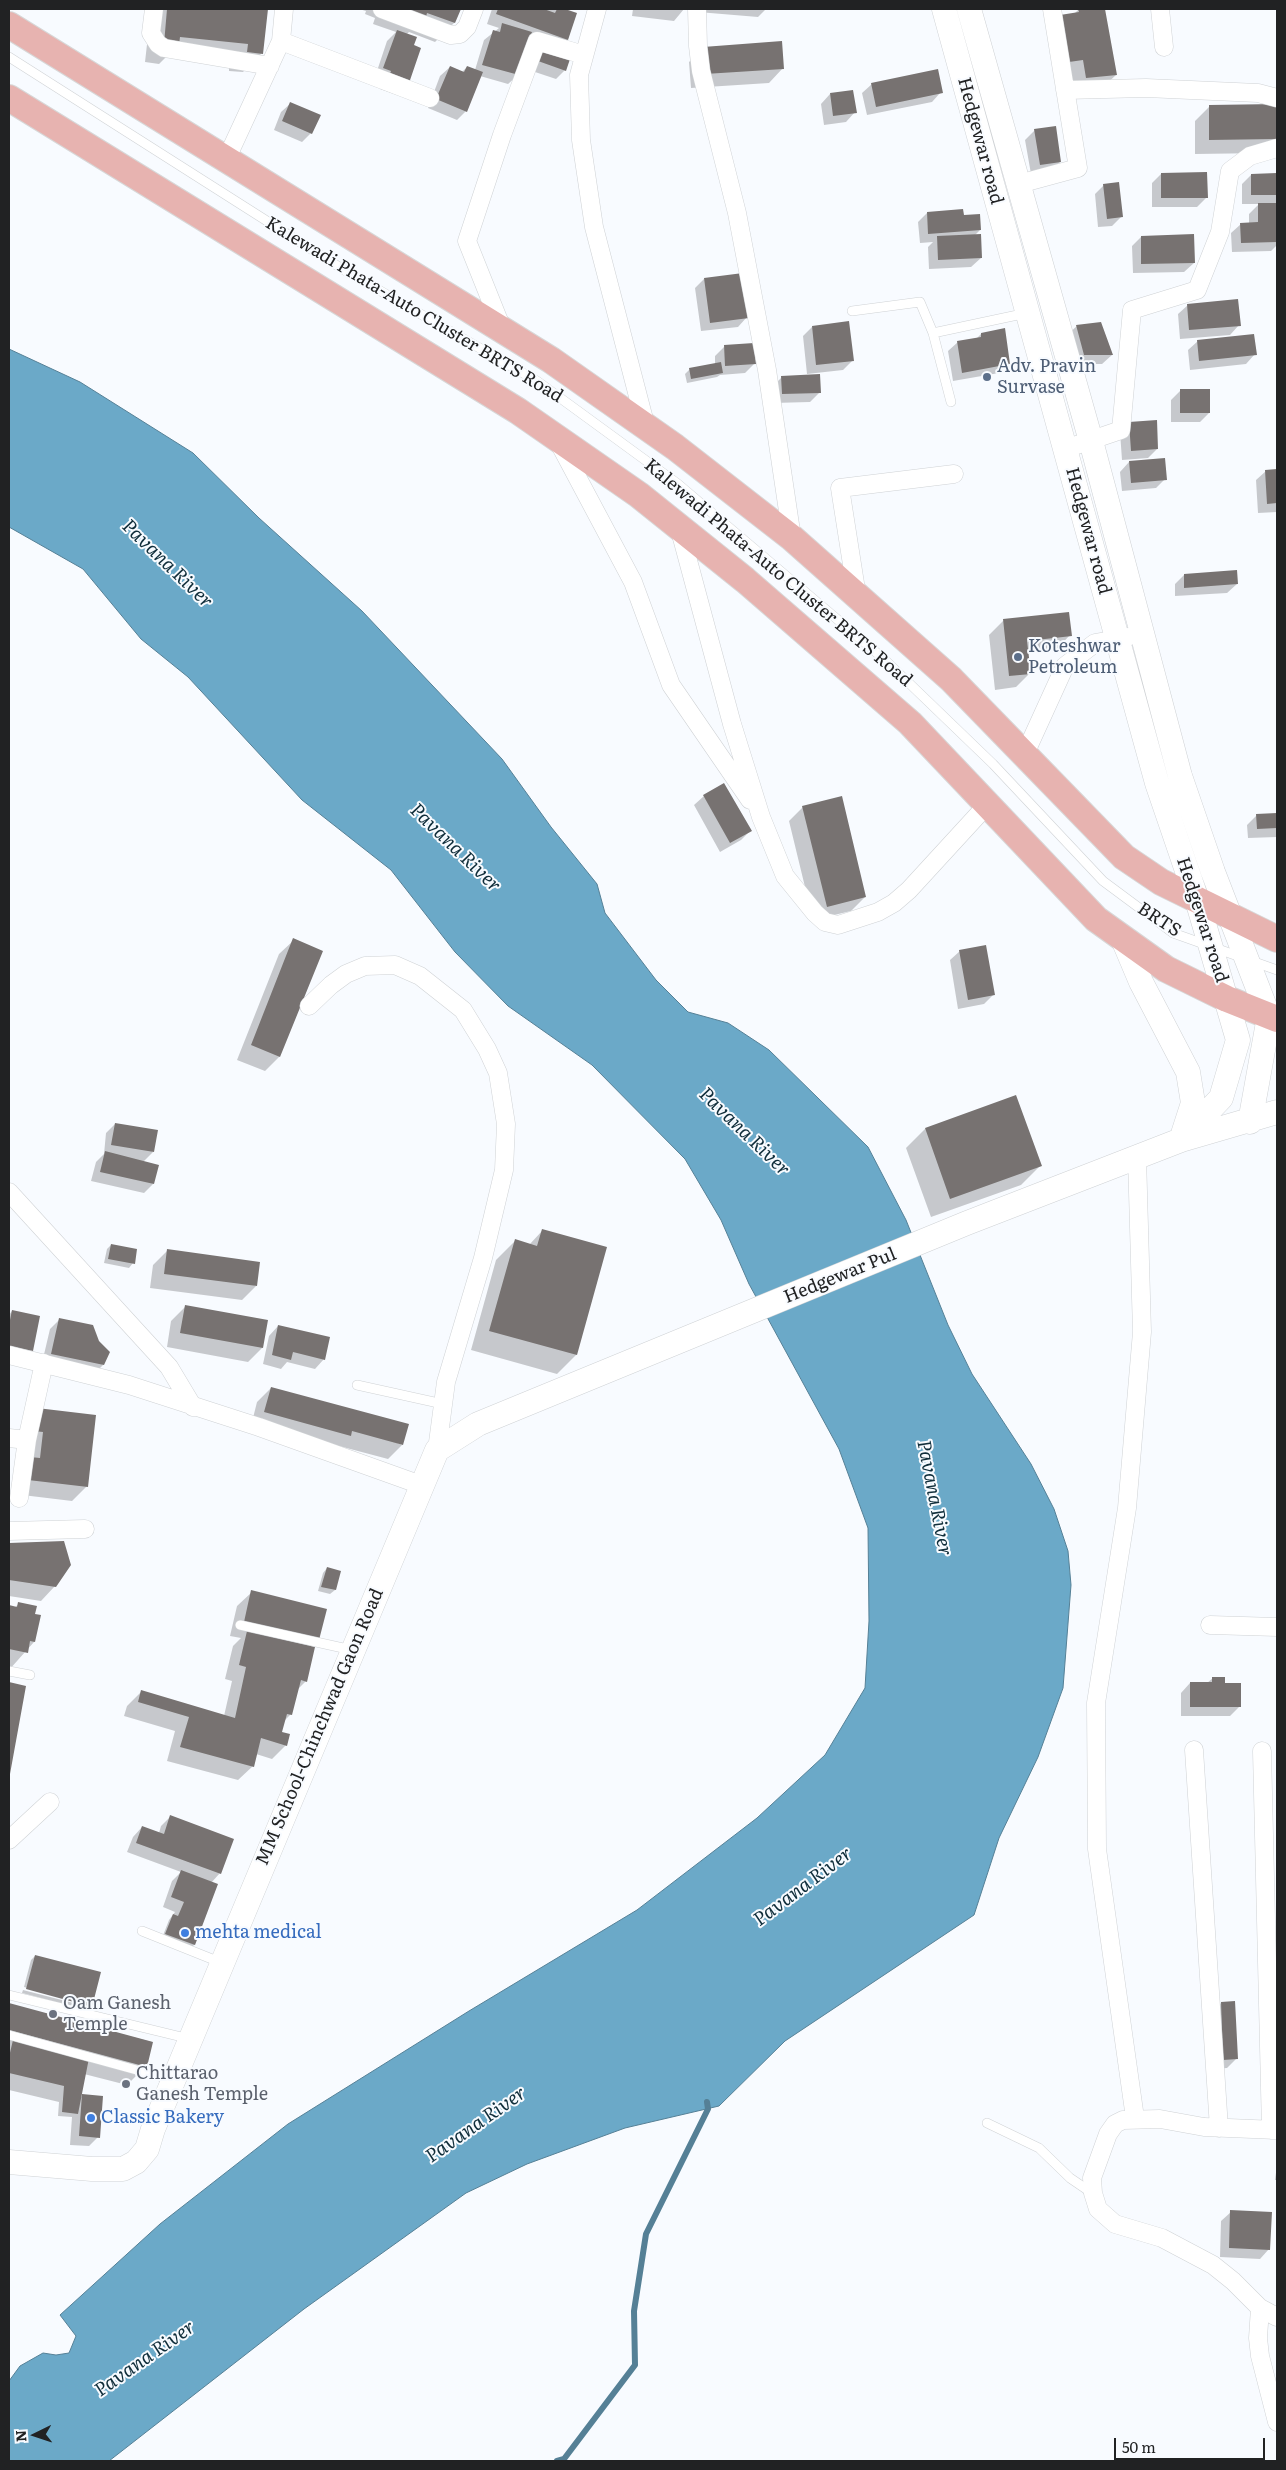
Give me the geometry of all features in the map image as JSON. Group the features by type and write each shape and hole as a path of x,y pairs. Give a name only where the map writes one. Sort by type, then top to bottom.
{"main road":[{"name":"Hedgewar road","path":"944,9 1157,783 1197,900 1227,999 1273,1018"},
{"name":"Hedgewar road","path":"969,9 1091,441 1180,776 1213,872 1231,916 1277,939"},
{"path":"9,25 551,360 646,426 792,538 951,679 1124,857 1161,882 1231,916 1273,1018 1250,1122"},
{"path":"9,98 518,411 639,495 745,580 910,723 1096,919 1166,969 1227,999 1238,1040 1220,1098 1181,1140"},
{"path":"1122,937 1142,982 1188,1072 1194,1103 1181,1140"},
{"name":"Hedgewar Pul","path":"438,1450 478,1424 967,1223 1181,1140 1250,1122 1277,1112"},
{"name":"MM School-Chinchwad Gaon Road","path":"9,2162 92,2169 123,2168 136,2162 146,2149 352,1650 421,1485 438,1450"}],"street":[{"path":"154,9 151,33 158,44 164,48 270,66"},
{"path":"226,160 281,41 284,9"},
{"path":"382,9 451,35 460,34 467,27 474,9"},
{"path":"597,9 579,75 581,140 594,227 646,426"},
{"path":"697,9 701,71 737,213 767,370 792,538"},
{"path":"1019,184 1078,168 1052,9"},
{"path":"1160,9 1164,48"},
{"path":"281,41 430,98"},
{"path":"503,331 467,240 502,135 537,41 584,55"},
{"path":"1065,90 1146,88 1258,93 1277,98"},
{"path":"1065,449 1121,430 1132,310 1196,290 1220,232 1230,171 1250,156 1277,148"},
{"path":"556,437 633,582 671,685 761,817"},
{"path":"857,596 840,488 954,474"},
{"path":"679,527 732,724 761,817 785,876 815,913 826,922 838,925 878,912 894,904 987,805"},
{"path":"1024,756 1065,666 1095,643 1144,635"},
{"path":"309,1006 346,974 365,966 394,964 420,976 463,1010 488,1049 498,1073 506,1124 504,1170 483,1258 446,1382 438,1450"},
{"path":"1136,2118 1097,1849 1096,1703 1127,1508 1142,1332 1137,1157"},
{"path":"9,1192 169,1367 193,1407"},
{"path":"9,1355 129,1385 259,1427 421,1485"},
{"path":"19,1498 27,1440 44,1363"},
{"path":"9,1438 27,1440"},
{"path":"9,1531 85,1529"},
{"path":"1210,1625 1277,1627"},
{"path":"1194,1750 1218,2128"},
{"path":"1262,1752 1274,2130 1218,2128 1136,2118 1123,2120 1116,2124 1108,2134 1092,2178 1092,2193 1098,2208 1115,2224 1162,2238 1213,2265 1233,2280 1260,2308 1277,2317"},
{"path":"9,1840 50,1802"},
{"path":"1260,2308 1258,2338 1260,2356 1277,2422"}],"lane":[{"name":"Kalewadi Phata-Auto Cluster BRTS Road","path":"9,57 344,270 537,381 678,484 884,659 993,764 1103,881"},
{"path":"852,311 920,302 933,333 951,402"},
{"path":"933,333 1028,313"},
{"name":"BRTS","path":"1103,881 1173,933 1277,970"},
{"path":"357,1385 443,1404"},
{"path":"240,1625 352,1650"},
{"path":"9,1671 30,1675"},
{"path":"142,1931 222,1963"},
{"path":"9,1995 191,2039"},
{"path":"9,2035 174,2080"},
{"path":"987,2123 1039,2148 1070,2178 1092,2193"}],"water":[{"name":"Pavana River","path":"9,349 80,382 193,453 259,518 362,611 502,759 551,827 597,884 605,913 656,980 688,1012 728,1023 769,1050 868,1147 906,1220 948,1325 972,1374 1031,1464 1054,1509 1068,1551 1071,1585 1063,1688 1038,1757 999,1838 974,1915 785,2041 719,2106 625,2128 527,2164 466,2193 304,2309 109,2461 9,2461 9,2381 20,2366 43,2353 56,2355 69,2353 76,2336 60,2315 160,2224 288,2124 469,2011 637,1910 757,1818 825,1755 865,1688 869,1621 868,1528 839,1449 749,1284 721,1220 685,1159 592,1065 508,1006 455,952 391,870 302,800 188,677 141,639 83,569 9,527"}],"building":[{"path":"167,9 268,9 263,54 247,52 248,44 180,37 179,45 164,44"},
{"path":"404,9 461,9 455,23 427,13 426,17"},
{"path":"498,9 544,9 555,13 557,9 565,9 577,13 568,40 496,14"},
{"path":"1078,9 1105,9 1117,75 1086,78 1083,60 1069,62 1060,15 1079,12"},
{"path":"502,23 532,32 519,75 482,65 493,30 500,32"},
{"path":"397,30 417,37 414,45 421,48 408,86 388,79 391,71 383,68"},
{"path":"546,37 574,47 566,71 538,61"},
{"path":"782,41 784,69 705,74 703,47"},
{"path":"450,66 464,72 467,66 483,72 467,112 436,99"},
{"path":"938,69 943,93 876,107 871,83"},
{"path":"853,90 857,113 833,116 830,93"},
{"path":"290,102 321,115 312,134 282,121"},
{"path":"1277,104 1277,139 1209,140 1209,105"},
{"path":"1056,126 1061,162 1040,165 1034,129"},
{"path":"1207,172 1208,198 1161,198 1161,173"},
{"path":"1277,173 1277,195 1251,195 1251,174"},
{"path":"1119,182 1123,217 1107,219 1103,184"},
{"path":"1258,203 1277,203 1277,242 1241,243 1240,223 1258,222"},
{"path":"963,209 964,215 980,214 981,230 928,234 927,212"},
{"path":"981,234 982,258 938,260 937,236"},
{"path":"1194,234 1195,263 1141,264 1141,236"},
{"path":"743,273 749,318 710,323 704,278"},
{"path":"1238,299 1241,326 1189,330 1187,304"},
{"path":"849,321 854,361 816,365 812,326"},
{"path":"1101,322 1113,355 1084,355 1076,325"},
{"path":"1005,328 1010,364 962,373 957,341 981,337 981,333"},
{"path":"1254,334 1257,355 1199,361 1197,340"},
{"path":"754,343 756,364 725,366 724,345"},
{"path":"721,362 723,373 691,379 689,368"},
{"path":"820,374 821,393 782,394 781,376"},
{"path":"1180,389 1210,389 1210,413 1180,413"},
{"path":"1157,420 1158,449 1131,451 1129,422"},
{"path":"1165,458 1167,480 1131,483 1129,461"},
{"path":"1277,469 1277,503 1267,504 1265,470"},
{"path":"1237,570 1238,584 1184,588 1184,574"},
{"name":"Koteshwar Petroleum","path":"1069,612 1072,636 1027,641 1031,674 1009,676 1003,619"},
{"path":"724,783 752,831 730,843 703,795"},
{"path":"842,796 866,897 827,907 802,806"},
{"path":"1277,813 1277,828 1257,829 1256,814"},
{"path":"293,938 323,951 280,1057 251,1045"},
{"path":"986,945 995,995 968,1000 959,950"},
{"path":"1016,1095 1042,1166 950,1199 925,1128"},
{"path":"115,1123 158,1130 154,1152 111,1145"},
{"path":"105,1151 159,1165 154,1184 100,1172"},
{"path":"542,1229 607,1247 577,1355 489,1331 515,1239 537,1246"},
{"path":"111,1244 137,1249 135,1264 108,1259"},
{"path":"167,1249 260,1262 257,1286 164,1274"},
{"path":"185,1305 268,1320 263,1348 180,1333"},
{"path":"12,1310 40,1316 33,1351 9,1346 9,1325"},
{"path":"59,1318 93,1325 99,1341 110,1352 104,1365 51,1354"},
{"path":"278,1325 330,1337 325,1360 293,1352 291,1360 272,1355"},
{"path":"271,1387 409,1424 403,1445 352,1431 351,1436 264,1412"},
{"path":"37,1408 96,1415 88,1487 28,1480 30,1457 40,1458 43,1432 33,1431"},
{"path":"64,1541 71,1565 56,1587 9,1580 9,1543"},
{"path":"327,1567 341,1571 336,1590 321,1587"},
{"path":"251,1590 327,1609 319,1640 244,1622"},
{"path":"18,1602 37,1606 35,1614 41,1615 35,1642 30,1641 28,1653 9,1649 9,1605 17,1607"},
{"path":"247,1631 315,1647 307,1682 301,1680 292,1715 287,1714 282,1732 290,1734 287,1746 261,1738 254,1767 180,1747 189,1717 138,1702 141,1690 235,1718 246,1667 239,1665"},
{"path":"1212,1677 1225,1677 1225,1683 1241,1683 1241,1707 1190,1707 1190,1682 1212,1682"},
{"path":"9,1682 26,1686 10,1774 9,1774"},
{"path":"170,1815 234,1839 221,1874 136,1843 142,1826 164,1834"},
{"path":"181,1870 218,1884 195,1945 165,1934 173,1914 178,1916 184,1902 171,1897"},
{"path":"35,1955 101,1972 92,2007 26,1989"},
{"path":"1235,2001 1238,2059 1223,2060 1221,2002"},
{"path":"9,2003 153,2042 147,2067 9,2030"},
{"path":"13,2040 89,2058 78,2114 62,2112 64,2086 9,2073 9,2057"},
{"path":"82,2094 103,2096 100,2138 79,2136"},
{"path":"1230,2210 1272,2212 1270,2250 1229,2248"}],"waterway":[{"path":"557,2461 564,2459 635,2365 634,2311 646,2234 708,2109 707,2102"}],"place":[{"name":"Adv. Pravin Survase","path":"987,377"},
{"name":"Koteshwar Petroleum","path":"1018,657"},
{"name":"mehta medical","path":"185,1933"},
{"name":"Oam Ganesh Temple","path":"53,2014"},
{"name":"Chittarao Ganesh Temple","path":"126,2084"},
{"name":"Classic Bakery","path":"91,2118"}]}
